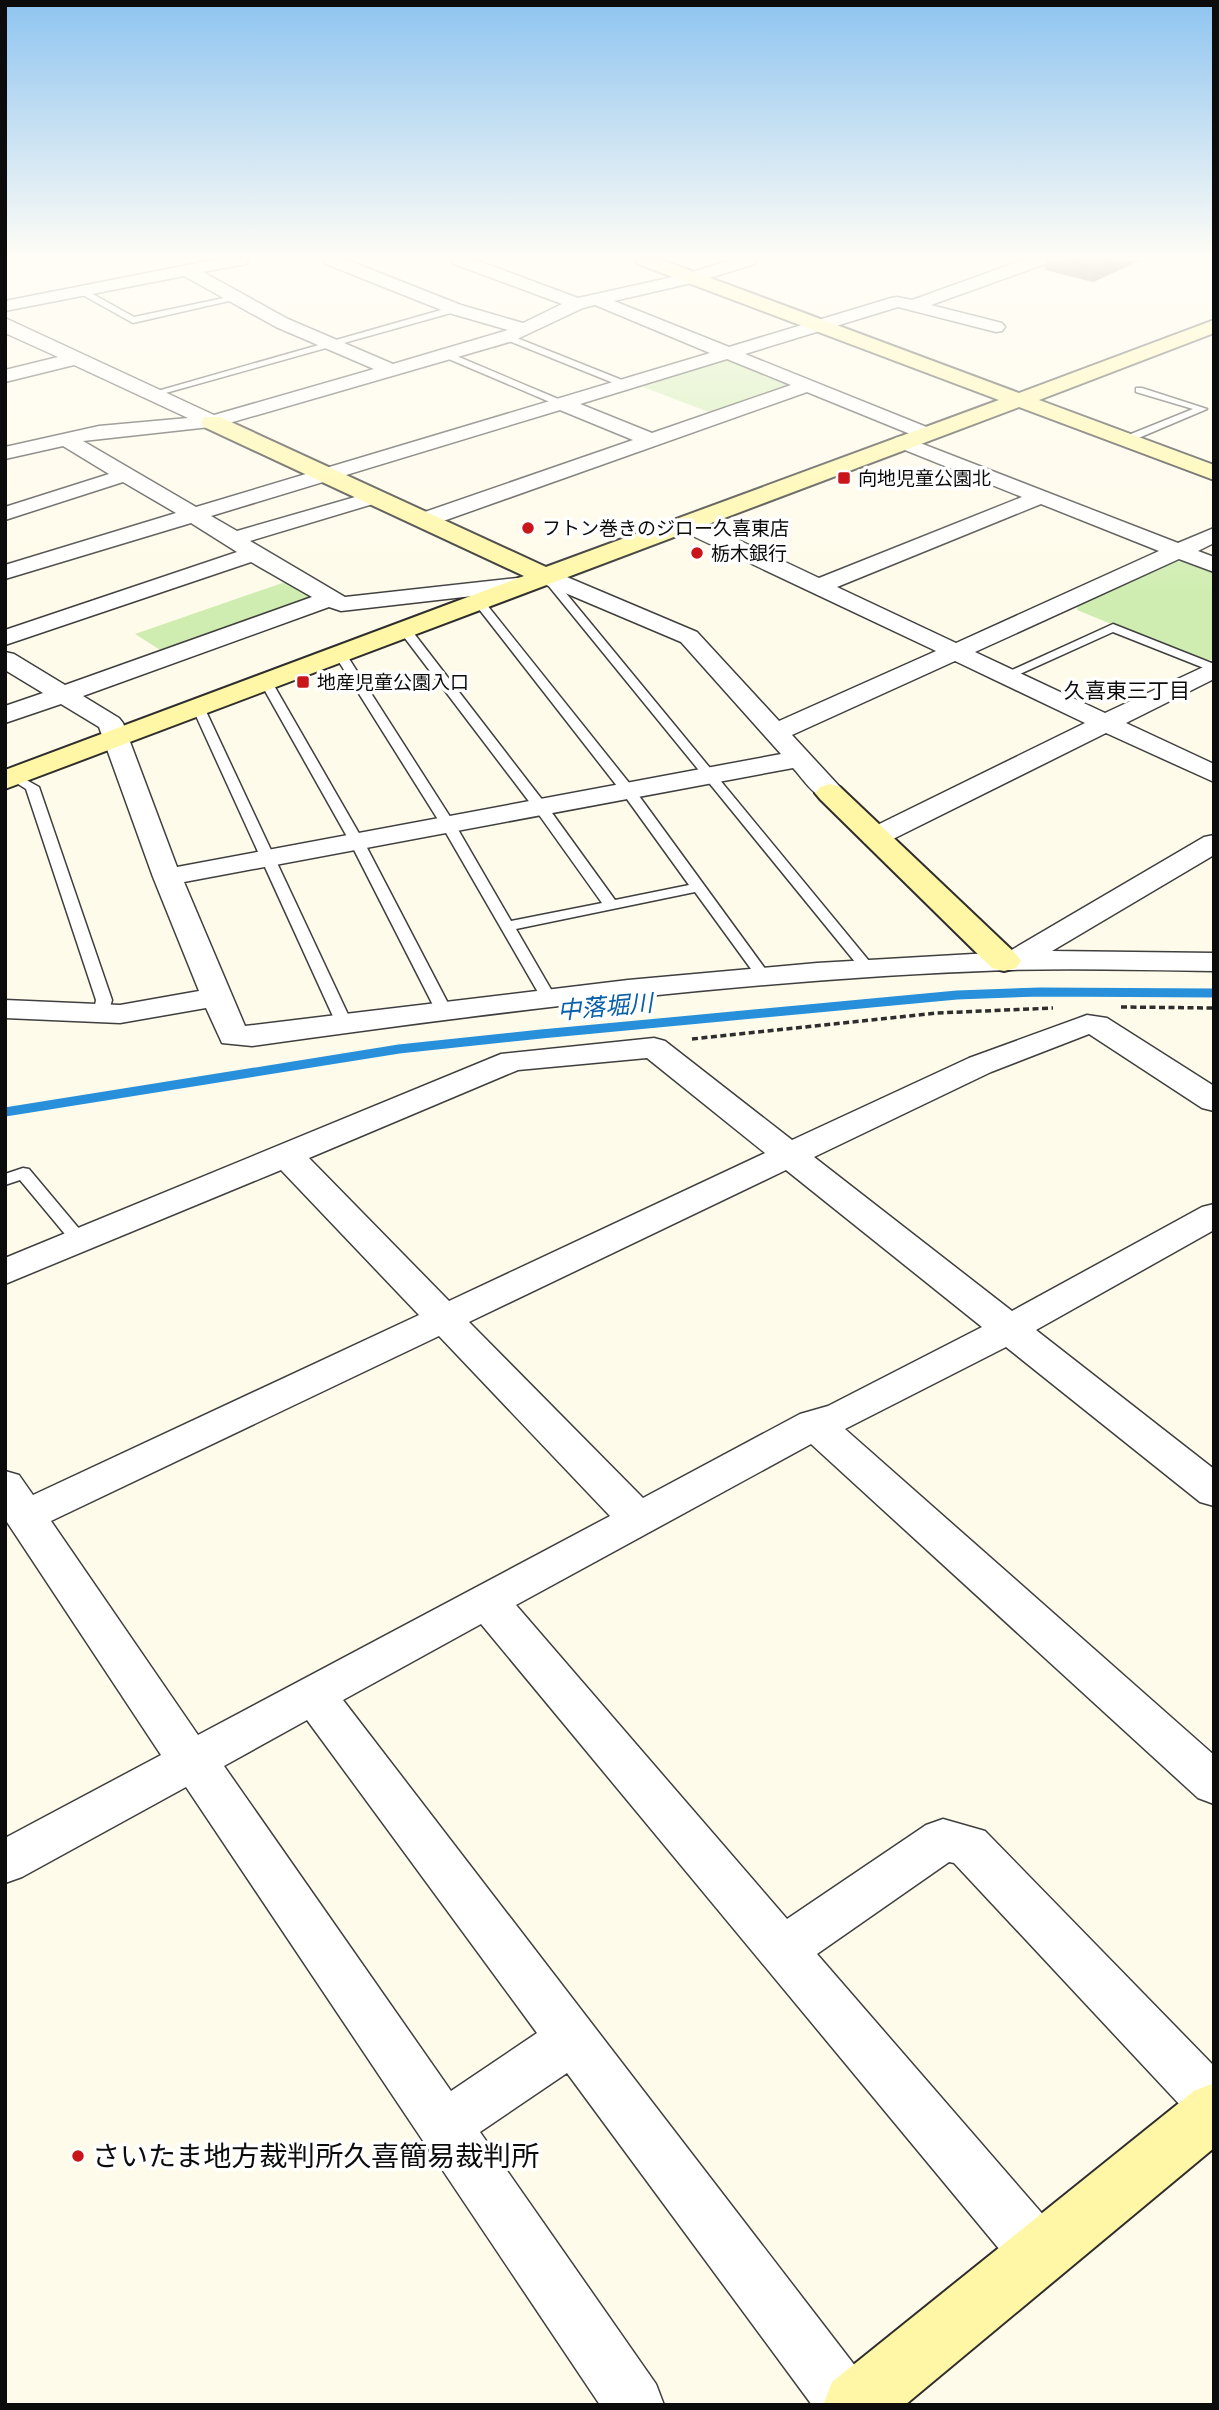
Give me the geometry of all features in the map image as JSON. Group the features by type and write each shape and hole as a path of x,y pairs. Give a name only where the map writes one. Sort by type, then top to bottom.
{"street":[{"path":"105,372 376,497 541,579 689,638 830,793 1009,961"},
{"path":"5,453 99,432 212,422 388,372"},
{"path":"5,572 661,372"},
{"path":"776,372 927,434"},
{"path":"943,372 1214,473"},
{"path":"10,778 1093,372"},
{"path":"424,520 807,386"},
{"path":"560,403 653,440"},
{"path":"65,439 234,539 253,554 341,604 541,579"},
{"path":"902,442 1214,565"},
{"path":"11,508 125,475"},
{"path":"818,586 1042,496"},
{"path":"234,539 376,497"},
{"path":"686,524 1214,774"},
{"path":"775,733 1214,535"},
{"path":"5,638 253,554"},
{"path":"5,715 331,598"},
{"path":"5,659 106,720 117,738 167,877 233,1036 252,1036 443,1009 764,977 1009,961 1214,961"},
{"path":"875,837 1214,668"},
{"path":"167,877 799,759"},
{"path":"1009,961 1214,843"},
{"path":"5,1009 101,1015 217,997"},
{"path":"635,2405 211,1783 177,1742 15,1501 446,1318 980,1065 1087,1024 1096,1026 1214,1101"},
{"path":"5,1272 287,1157 512,1061 654,1048 1214,1491"},
{"path":"287,1157 638,1519"},
{"path":"5,1862 814,1424 839,1417 1009,1329 1214,1216"},
{"path":"814,1424 1214,1784"},
{"path":"487,1601 1039,2253"},
{"path":"313,1695 848,2405"},
{"path":"782,1951 943,1840 968,1846 1210,2118 1039,2253 855,2405"},
{"path":"446,2125 572,2039"}],"lane":[{"path":"152,394 226,372"},
{"path":"488,372 560,403"},
{"path":"600,372 624,384"},
{"path":"1139,390 1214,412"},
{"path":"1125,440 1202,409"},
{"path":"541,579 869,970"},
{"path":"479,602 629,792 764,977"},
{"path":"1007,675 1113,628 1214,668"},
{"path":"405,630 542,809 611,905"},
{"path":"340,654 449,826 509,926 548,998"},
{"path":"266,682 357,842 443,1009"},
{"path":"198,707 344,1023"},
{"path":"10,778 32,787 104,1000 101,1015"},
{"path":"509,926 699,887"},
{"path":"5,1180 23,1173 80,1241"}],"path":[{"path":"1117,1007 1214,1008"},
{"path":"654,1048 665,1042 937,1013 1064,1008"}],"green space":[{"path":"686,372 764,372 793,384 716,412 706,411 643,387"},
{"path":"1176,561 1214,572 1213,660 1197,659 1077,610 1078,605"},
{"path":"291,580 317,597 165,653 135,634"}],"waterway":[{"name":"中落堀川","path":"5,1112 399,1049 541,1034 957,995 1040,992 1214,993"}],"place":[{"name":"向地児童公園北","path":"844,478"},
{"name":"フトン巻きのジロー久喜東店","path":"528,528"},
{"name":"栃木銀行","path":"697,553"},
{"name":"地産児童公園入口","path":"303,682"},
{"name":"さいたま地方裁判所久喜簡易裁判所","path":"78,2156"}],"district":[{"name":"久喜東三丁目","path":"1127,691"}]}
